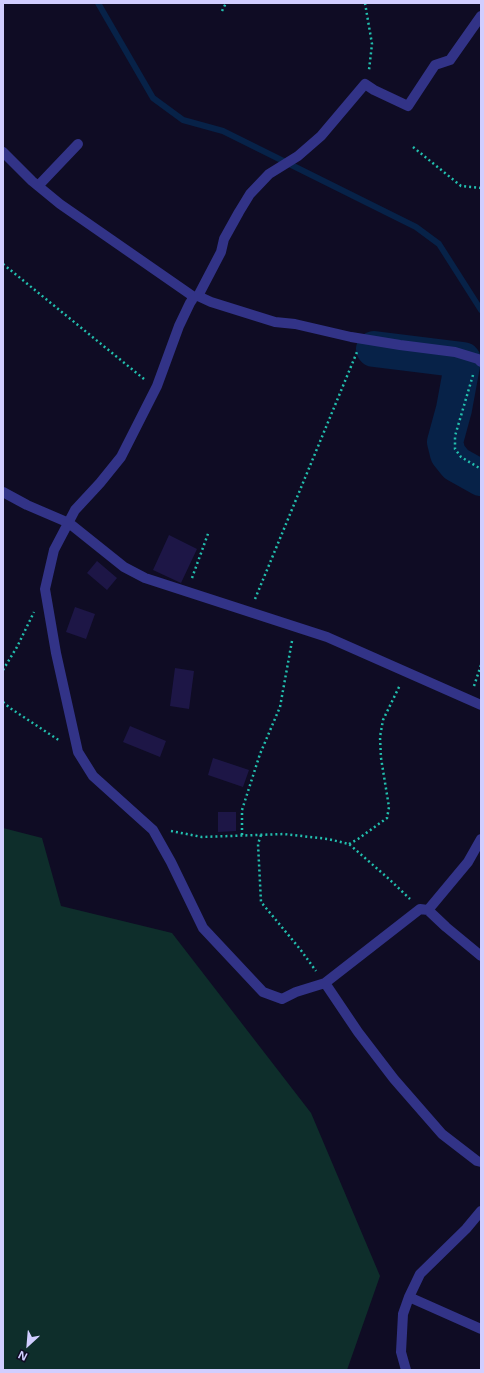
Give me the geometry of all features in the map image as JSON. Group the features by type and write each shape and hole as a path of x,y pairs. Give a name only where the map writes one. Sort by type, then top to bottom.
{"street":[{"path":"481,16 450,60 435,66 408,106 374,90 365,84 321,136 298,156 270,174 250,194 224,240 221,252 196,297 190,303 179,326 156,386 121,457 75,510 54,550 45,589 56,653 78,752 93,776 153,830 171,862 203,928 263,992 282,999 296,992 325,983 424,909 468,862 481,839"},
{"path":"38,186 78,144"},
{"path":"3,152 38,186 60,204 196,297 276,322 295,324 363,339 455,352 480,361"},
{"path":"3,492 27,505 69,522 124,567 146,578 327,637 477,703"},
{"path":"424,909 481,956"},
{"path":"325,983 358,1032 394,1079 442,1134 477,1161 481,1162"},
{"path":"406,1370 400,1352 403,1314 409,1297 420,1274 466,1229 481,1211"},
{"path":"409,1297 481,1329"}],"path":[{"path":"222,11 226,3"},
{"path":"365,3 372,44 368,76 365,84"},
{"path":"413,147 462,186 481,188"},
{"path":"3,264 151,384 156,386"},
{"path":"251,613 255,598 363,339"},
{"path":"480,361 455,436 455,449 461,457 481,469"},
{"path":"186,592 210,532"},
{"path":"3,670 17,647 45,589"},
{"path":"242,835 242,810 260,754 280,707 295,627"},
{"path":"477,703 473,690 481,665"},
{"path":"349,844 358,840 387,818 389,807 381,758 380,737 383,720 407,672"},
{"path":"3,702 78,752"},
{"path":"153,830 164,830 202,837 284,834 328,839 349,844 424,909"},
{"path":"261,835 258,844 261,902 300,949 325,983"}],"green space":[{"path":"3,828 42,838 61,906 172,933 311,1113 380,1276 347,1370 3,1370"}],"building":[{"path":"169,535 197,549 181,583 153,570"},
{"path":"97,561 117,578 107,590 87,573"},
{"path":"75,607 95,614 86,639 66,632"},
{"path":"175,668 194,671 189,709 170,706"},
{"path":"130,726 166,741 160,757 123,742"},
{"path":"213,758 249,770 243,787 208,775"},
{"path":"218,812 236,812 236,831 218,832"}],"waterway":[{"path":"98,3 153,98 183,120 223,131 416,227 439,244 481,310"},
{"path":"374,349 463,360 454,409 445,442 448,454 456,464 481,478"}]}
